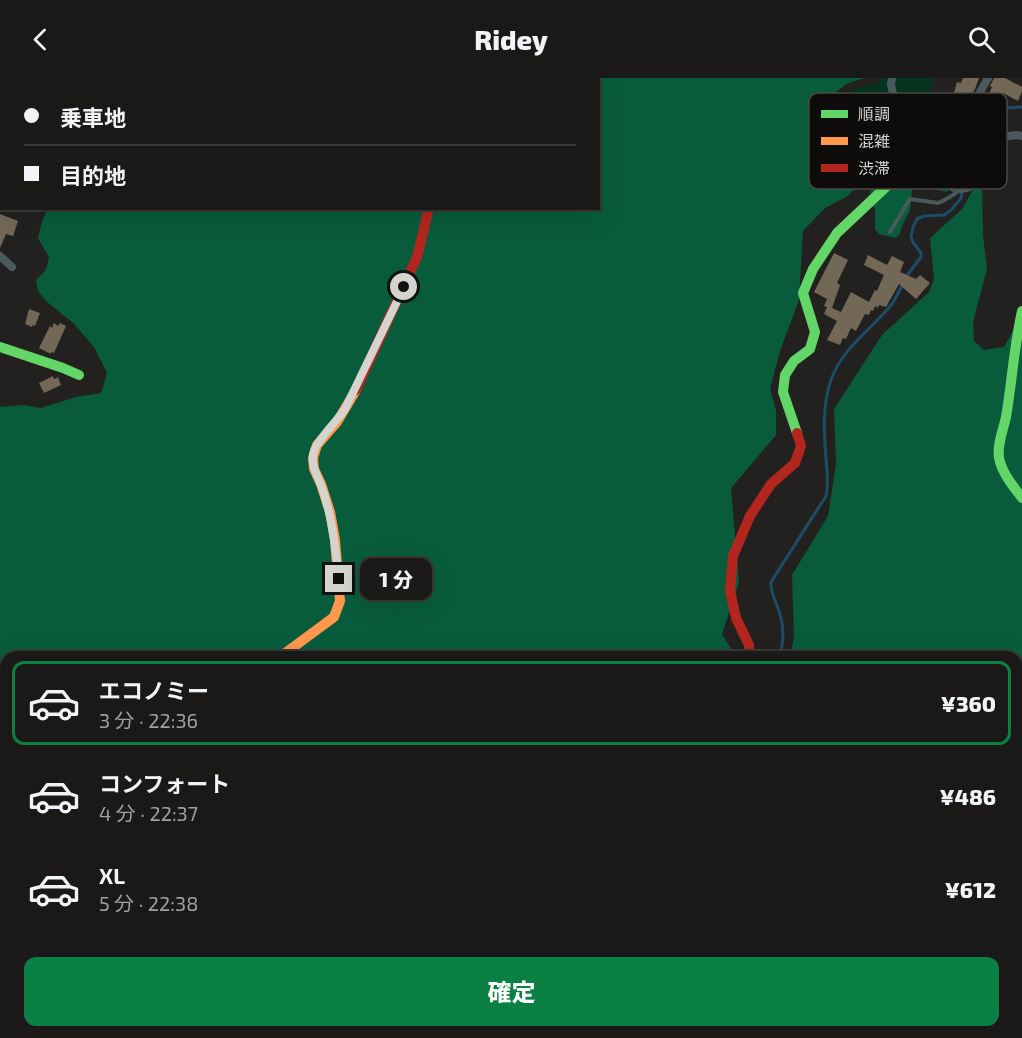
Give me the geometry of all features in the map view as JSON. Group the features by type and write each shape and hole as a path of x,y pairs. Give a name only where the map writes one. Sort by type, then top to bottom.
{"street":[{"path":"892,78 893,93"},
{"path":"980,93 988,78"},
{"path":"1007,136 1022,136"},
{"path":"750,651 749,645 735,618 730,591 733,556 750,516 771,484 795,464 801,446 783,392 786,375 794,361 810,349 815,332 803,293 813,269 837,232 883,189"},
{"path":"288,651 334,616 340,594 330,512 314,469 312,458 314,451 341,416 357,388 417,257 429,210"},
{"path":"0,256 12,267"},
{"path":"1022,311 999,447 1000,464 1022,498"},
{"path":"0,347 79,375"}],"lane":[{"path":"890,232 910,199 938,203 962,190"}],"green space":[{"path":"600,78 865,78 848,83 835,93 809,93 809,189 854,189 848,196 825,208 803,231 799,300 780,351 770,389 776,410 776,435 731,488 739,582 722,634 732,651 0,651 0,407 24,405 41,408 76,397 101,393 107,373 94,347 74,324 46,301 38,291 36,280 46,270 49,257 38,238 47,210 600,210"},
{"path":"883,78 935,78 931,93 849,93 856,88 876,84"},
{"path":"872,189 914,189 912,190 910,210 900,234 895,238 879,234 875,229 875,208 870,192"},
{"path":"933,189 948,189 947,192"},
{"path":"974,189 982,189 983,235 987,269 973,322 974,341 984,350 1004,347 1022,315 1022,651 791,651 794,637 792,575 828,516 836,464 834,409 882,335 929,292 934,279 930,238 962,209"}],"building":[{"path":"963,78 979,78 973,93 954,93 957,82 961,83"},
{"path":"994,78 1005,78 1022,87 1022,91 1018,101 1007,93 989,93 992,87 990,86"},
{"path":"0,214 18,221 13,236 6,234 0,248"},
{"path":"834,253 848,260 837,283 840,285 832,308 841,312 851,292 869,302 875,290 877,291 884,275 864,265 868,255 887,265 892,256 904,262 900,272 916,279 920,275 930,283 916,299 899,284 886,307 875,306 869,315 865,314 856,331 851,328 840,345 827,340 837,321 824,314 827,299 814,292"},
{"path":"29,309 40,313 35,326 32,327 25,324"},
{"path":"54,323 58,326 60,323 66,326 54,353 51,352 51,354 39,348 50,326 52,328"},
{"path":"53,376 54,379 58,377 61,385 44,393 39,383"}],"waterway":[{"path":"1007,108 1022,107"},
{"path":"905,278 921,257 911,237 917,219 924,216 944,215 961,198 963,189"},
{"path":"781,651 782,625 771,582 826,496 828,477 824,419 831,380 842,358 892,304 903,284"}],"traffic: fast":[{"path":"797,433 783,392 785,375 794,361 810,349 815,332 803,293 813,269 837,233 884,189"},
{"path":"1022,311 999,453 1000,464 1005,474 1022,498"},
{"path":"0,347 79,375"}],"traffic: slow":[{"path":"288,651 334,617 340,601 335,540 330,512 314,469 313,458 317,445 337,422 356,390"}],"traffic: jam":[{"path":"356,390 417,257 429,210"},
{"path":"750,651 749,645 736,618 730,591 733,556 750,516 771,484 795,463 801,446 797,433"}],"route":[{"path":"339,579 330,512 312,458 317,445 337,422 357,388 404,287"}]}
